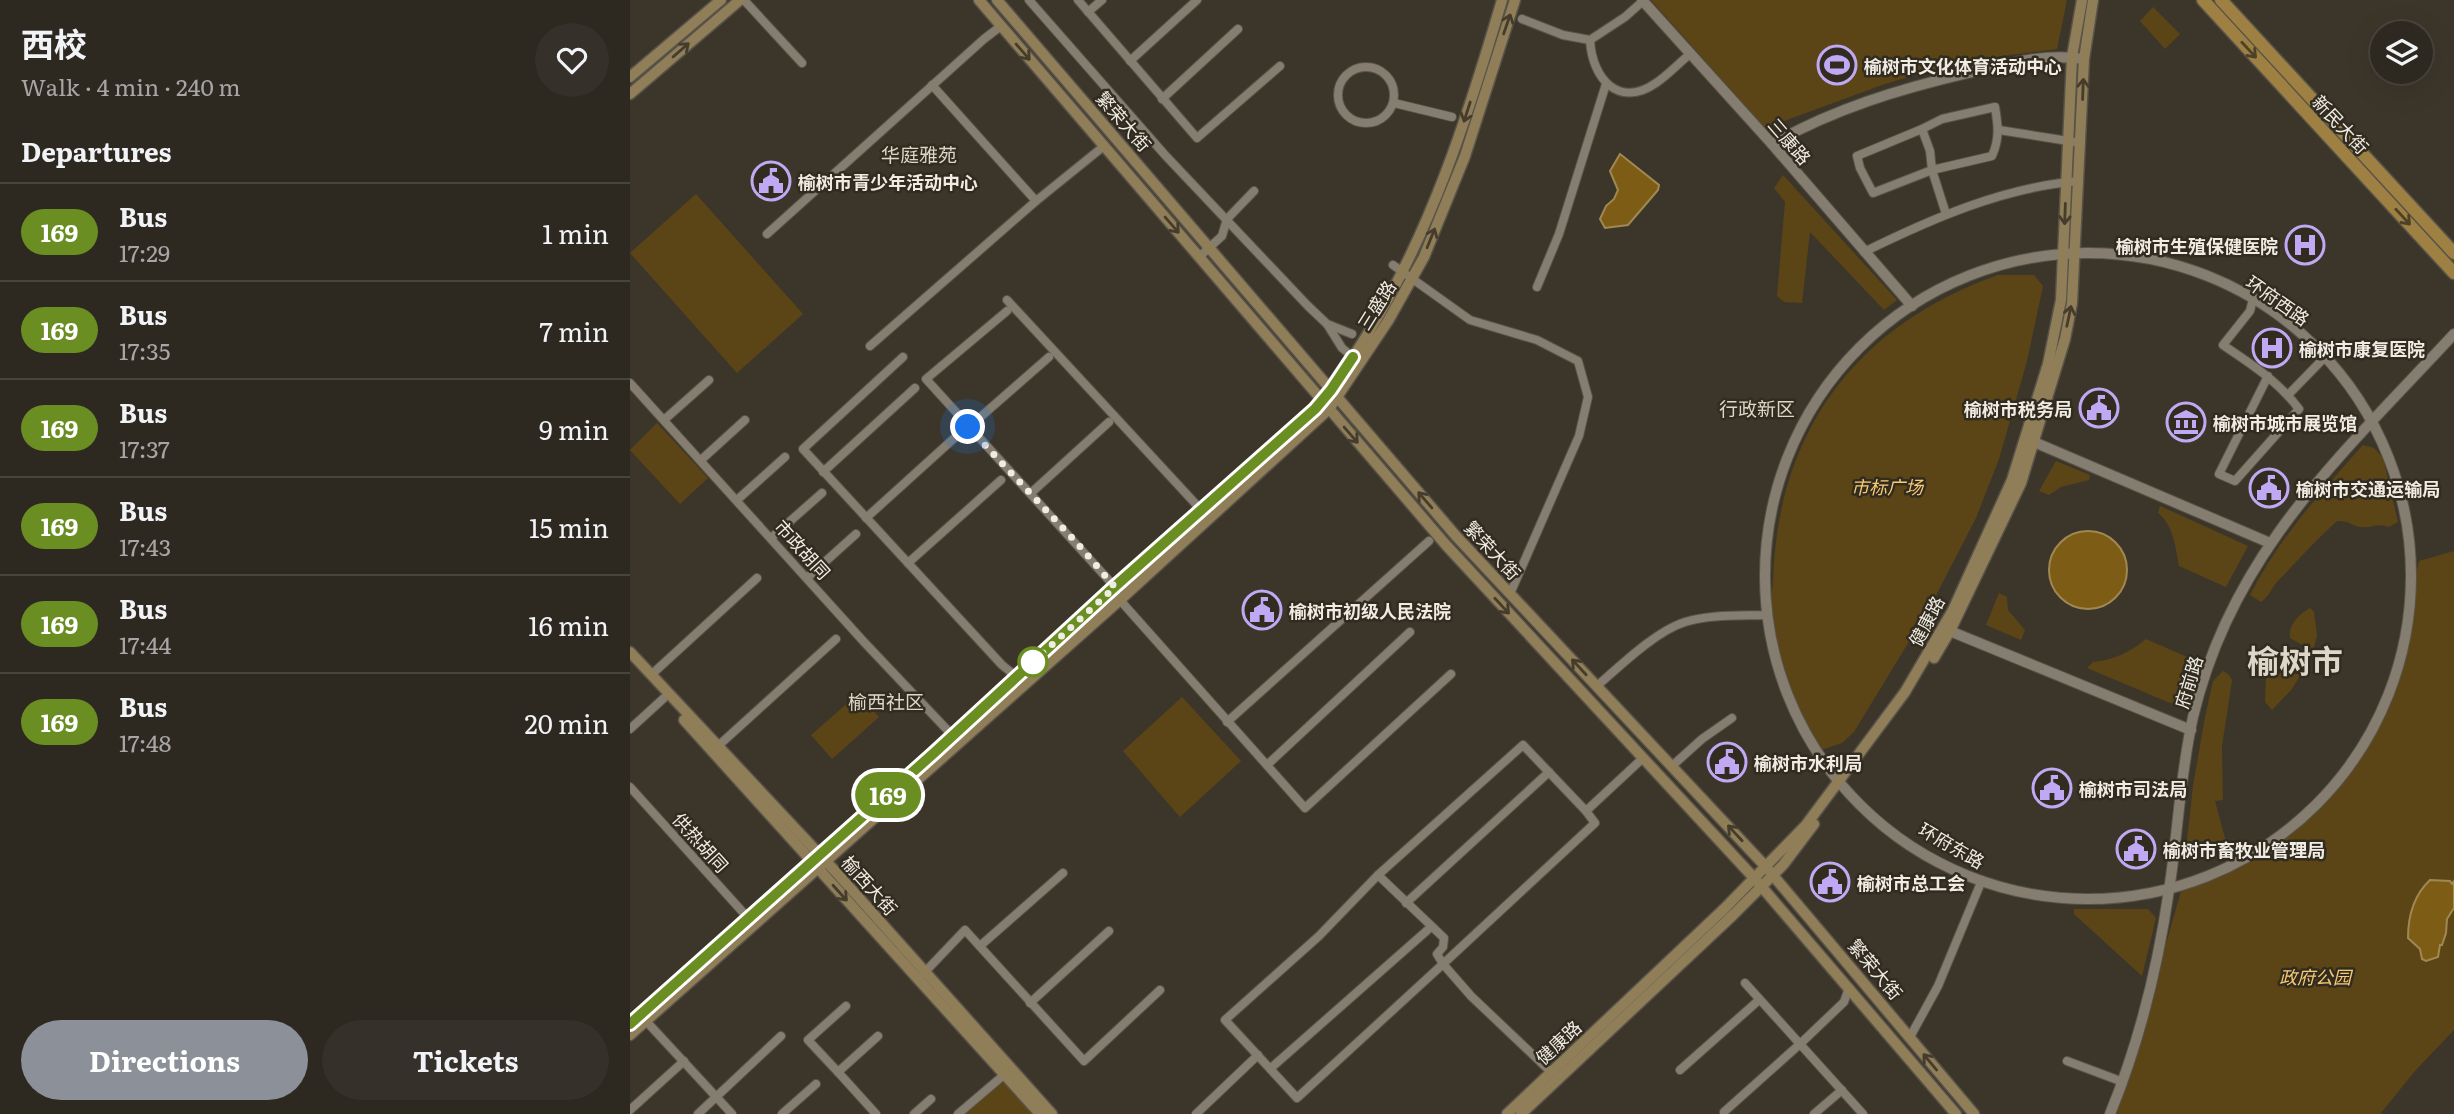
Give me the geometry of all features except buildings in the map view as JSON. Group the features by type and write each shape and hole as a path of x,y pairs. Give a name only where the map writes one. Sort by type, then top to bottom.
{"main road":[{"path":"630,77 721,0"},
{"path":"630,94 742,0"},
{"name":"繁荣大街","path":"997,0 1456,536 1770,871 1975,1114"},
{"path":"1409,275 1448,167 1502,0"},
{"name":"三盛路","path":"630,1035 1113,588 1205,514 1326,405 1409,275 1465,156 1515,0"},
{"name":"健康路","path":"1840,786 1905,692 1953,610 2012,481 2048,364 2061,300 2068,141 2082,0"},
{"name":"健康路","path":"1521,1114 1770,871 1912,693 1950,631 2021,483 2065,339 2072,303 2076,254 2081,143 2078,58 2093,0"},
{"name":"新民大街","path":"2203,0 2454,273"},
{"name":"新民大街","path":"2221,0 2454,253"},
{"name":"繁荣大街","path":"982,1 1446,545 1758,883 1956,1114"},
{"name":"三盛路","path":"1334,394 1353,357 1409,275"},
{"name":"三盛路","path":"630,1024 1120,600 1205,514"},
{"name":"榆西大街","path":"630,652 718,746 921,975 1052,1114"},
{"name":"榆西大街","path":"630,661 819,862"},
{"name":"健康路","path":"1507,1114 1758,883"},
{"name":"榆西大街","path":"921,975 1040,1114"}],"street":[{"path":"742,0 802,63"},
{"path":"1029,0 1166,155 1327,324 1342,348 1353,357"},
{"path":"1078,0 1197,138 1280,66"},
{"path":"1088,12 1101,0"},
{"path":"1130,61 1197,0"},
{"path":"1522,19 1563,35 1590,40 1625,17 1642,1"},
{"name":"三康路","path":"1642,1 1772,144 1912,306"},
{"path":"767,234 1001,26"},
{"path":"1162,99 1238,29"},
{"path":"1590,40 1591,58 1598,75 1606,84 1629,93 1654,85 1690,54"},
{"path":"1772,144 1808,123 1863,101 1919,85 2033,57 2078,58"},
{"path":"1373,67 1381,71 1393,84 1394,103 1383,119 1364,124 1346,116 1340,108 1338,89 1350,72 1373,67"},
{"path":"1537,287 1575,188 1606,84"},
{"path":"932,85 1037,201"},
{"path":"1394,103 1452,117"},
{"path":"1995,107 1998,130 1997,145 1992,156 1932,170 1873,193 1857,156 1942,119 1995,107"},
{"path":"1922,129 1946,214"},
{"path":"1998,130 2081,143"},
{"path":"870,346 1104,146"},
{"path":"1864,252 1946,214 2013,194 2079,181"},
{"path":"1199,257 1222,236 1227,219 1254,191"},
{"name":"环府西路","path":"1799,432 1819,397 1844,365 1872,336 1933,293 1978,273 2029,259 2076,254 2121,255 2165,262 2208,276 2253,299 2286,321 2325,357 2348,384 2372,422 2391,464 2403,507 2410,565 2410,597 2405,641 2392,685 2375,726"},
{"path":"1393,265 1470,320 1537,340 1578,361 1588,397 1579,436 1510,594"},
{"path":"2253,299 2250,311 2223,345 2268,376 2299,409 2235,481 2220,474 2268,376"},
{"path":"1007,300 1205,514"},
{"path":"1007,311 926,379 965,430 1031,493 1113,588 1120,600 1306,808 1451,674"},
{"path":"1327,324 1352,334"},
{"name":"府前路","path":"2110,1114 2123,1082 2146,1004 2169,891 2193,717 2235,601 2270,543 2318,479 2454,334"},
{"path":"903,357 803,449 1002,666 1017,677"},
{"path":"866,518 1049,357"},
{"path":"2288,395 2325,357"},
{"path":"664,420 709,380"},
{"name":"市政胡同","path":"630,383 953,736"},
{"path":"823,472 915,388"},
{"path":"701,460 745,420"},
{"path":"1031,493 1109,422"},
{"name":"环府东路","path":"1799,432 1783,470 1772,508 1766,549 1767,615 1777,669 1791,707 1809,743 1840,786 1857,804 1982,880 2017,891 2073,898 2131,897 2169,891 2212,877 2252,856 2289,831 2322,800 2351,765 2375,726"},
{"path":"2034,442 2270,543"},
{"path":"737,500 785,457"},
{"path":"908,563 1001,480"},
{"path":"771,538 822,493"},
{"path":"807,578 856,534"},
{"path":"1227,722 1429,541"},
{"path":"651,675 757,578"},
{"path":"1597,686 1625,660 1684,622 1767,615"},
{"path":"1950,631 2191,730"},
{"path":"1266,765 1410,632"},
{"path":"718,746 835,639"},
{"path":"630,729 664,698"},
{"path":"1672,766 1702,739 1732,718"},
{"path":"1523,746 1586,811 1595,823 1297,1098 1225,1020 1319,936 1378,875 1523,746"},
{"path":"1586,811 1643,758"},
{"path":"1406,903 1549,772"},
{"name":"供热胡同","path":"630,787 749,919"},
{"path":"980,946 1063,873"},
{"path":"1378,875 1444,938 1443,947 1437,954 1471,996 1551,1072"},
{"path":"1910,1037 1938,986 1982,880"},
{"path":"1271,1068 1312,1035 1431,927"},
{"path":"921,975 965,930 1084,1061 1160,990"},
{"path":"1030,1003 1110,931"},
{"path":"1745,983 1863,1114"},
{"path":"1724,1112 1844,1002 1849,988"},
{"path":"1680,1070 1759,1000"},
{"path":"846,1006 808,1040 876,1114"},
{"path":"646,1021 732,1114"},
{"path":"698,1114 781,1036"},
{"path":"838,1072 878,1036"},
{"path":"1196,1114 1258,1055"},
{"path":"630,1110 684,1061"},
{"path":"2067,1061 2123,1082"},
{"path":"958,1114 1004,1074"},
{"path":"782,1114 817,1084"},
{"path":"1814,1114 1842,1090"},
{"path":"914,1114 932,1099"}],"green space":[{"name":"榆树市文化体育活动中心","path":"1651,0 2067,0 2057,49 1961,61 1882,85 1765,128"},
{"path":"2153,7 2180,34 2165,49 2140,21"},
{"path":"1783,175 1897,300 1884,310 1810,232 1802,303 1784,302 1777,296 1785,202 1774,188"},
{"path":"696,194 803,314 737,373 630,253"},
{"name":"市标广场","path":"1998,275 2034,275 2043,286 2027,361 1999,459 1976,518 1930,607 1854,732 1842,743 1815,752 1784,688 1768,618 1778,528 1790,477 1809,432 1834,391 1866,354 1904,323 1948,296"},
{"path":"657,423 708,478 680,504 630,450"},
{"path":"2363,445 2374,448 2383,458 2398,522 2389,527 2364,527 2337,521 2278,581 2264,600 2261,602 2250,595 2287,535"},
{"path":"2056,461 2090,475 2089,480 2061,487 2049,495 2039,491"},
{"path":"2160,506 2248,546 2226,587 2179,566 2170,530 2158,513"},
{"name":"政府公园","path":"2454,551 2454,1030 2415,1071 2380,1114 2117,1114 2182,888 2254,853 2286,831 2315,805 2341,776 2364,744 2382,709 2396,671 2419,561"},
{"path":"1999,593 2007,597 2008,610 2025,630 2021,640 1986,625"},
{"path":"2310,608 2314,612 2317,635 2313,651 2290,638 2295,621"},
{"path":"2146,639 2194,660 2182,705 2170,703 2087,668 2093,662 2121,655"},
{"path":"2223,671 2232,680 2222,746 2223,800 2215,801 2228,849 2226,857 2211,858 2186,850 2193,786 2205,717 2213,681"},
{"path":"2274,673 2301,674 2292,689 2272,710 2265,702 2266,676"},
{"path":"858,694 879,717 832,759 811,735"},
{"path":"1182,697 1241,761 1180,817 1123,751"},
{"path":"2074,909 2148,909 2156,918 2142,976 2074,914"},
{"path":"1003,1080 1033,1114 964,1114"}],"shaded area":[{"path":"1620,154 1659,185 1658,190 1628,225 1605,228 1600,219 1618,190 1610,171"},
{"path":"2088,531 2103,534 2120,548 2127,570 2124,585 2110,602 2088,609 2073,606 2056,592 2049,570 2052,555 2066,538"},
{"path":"2430,880 2450,881 2452,884 2454,881 2454,908 2447,919 2446,933 2438,957 2426,961 2422,959 2420,949 2408,938 2408,930 2416,899"}],"bus line":[{"name":"169","path":"630,1024 1315,409 1341,377 1353,357"}],"place":[{"name":"榆树市文化体育活动中心","path":"1837,65"},
{"name":"榆树市青少年活动中心","path":"771,181"},
{"name":"榆树市生殖保健医院","path":"2305,245"},
{"name":"榆树市康复医院","path":"2272,348"},
{"name":"榆树市税务局","path":"2099,408"},
{"name":"榆树市城市展览馆","path":"2186,422"},
{"name":"榆树市交通运输局","path":"2269,488"},
{"name":"榆树市初级人民法院","path":"1262,610"},
{"name":"榆树市水利局","path":"1727,762"},
{"name":"榆树市司法局","path":"2052,788"},
{"name":"榆树市畜牧业管理局","path":"2136,849"},
{"name":"榆树市总工会","path":"1830,882"}],"district":[{"name":"华庭雅苑","path":"919,154"},
{"name":"行政新区","path":"1757,408"},
{"name":"榆树市","path":"2295,659"},
{"name":"榆西社区","path":"886,701"}],"route":[{"path":"968,427 1115,587 1033,662"}]}
